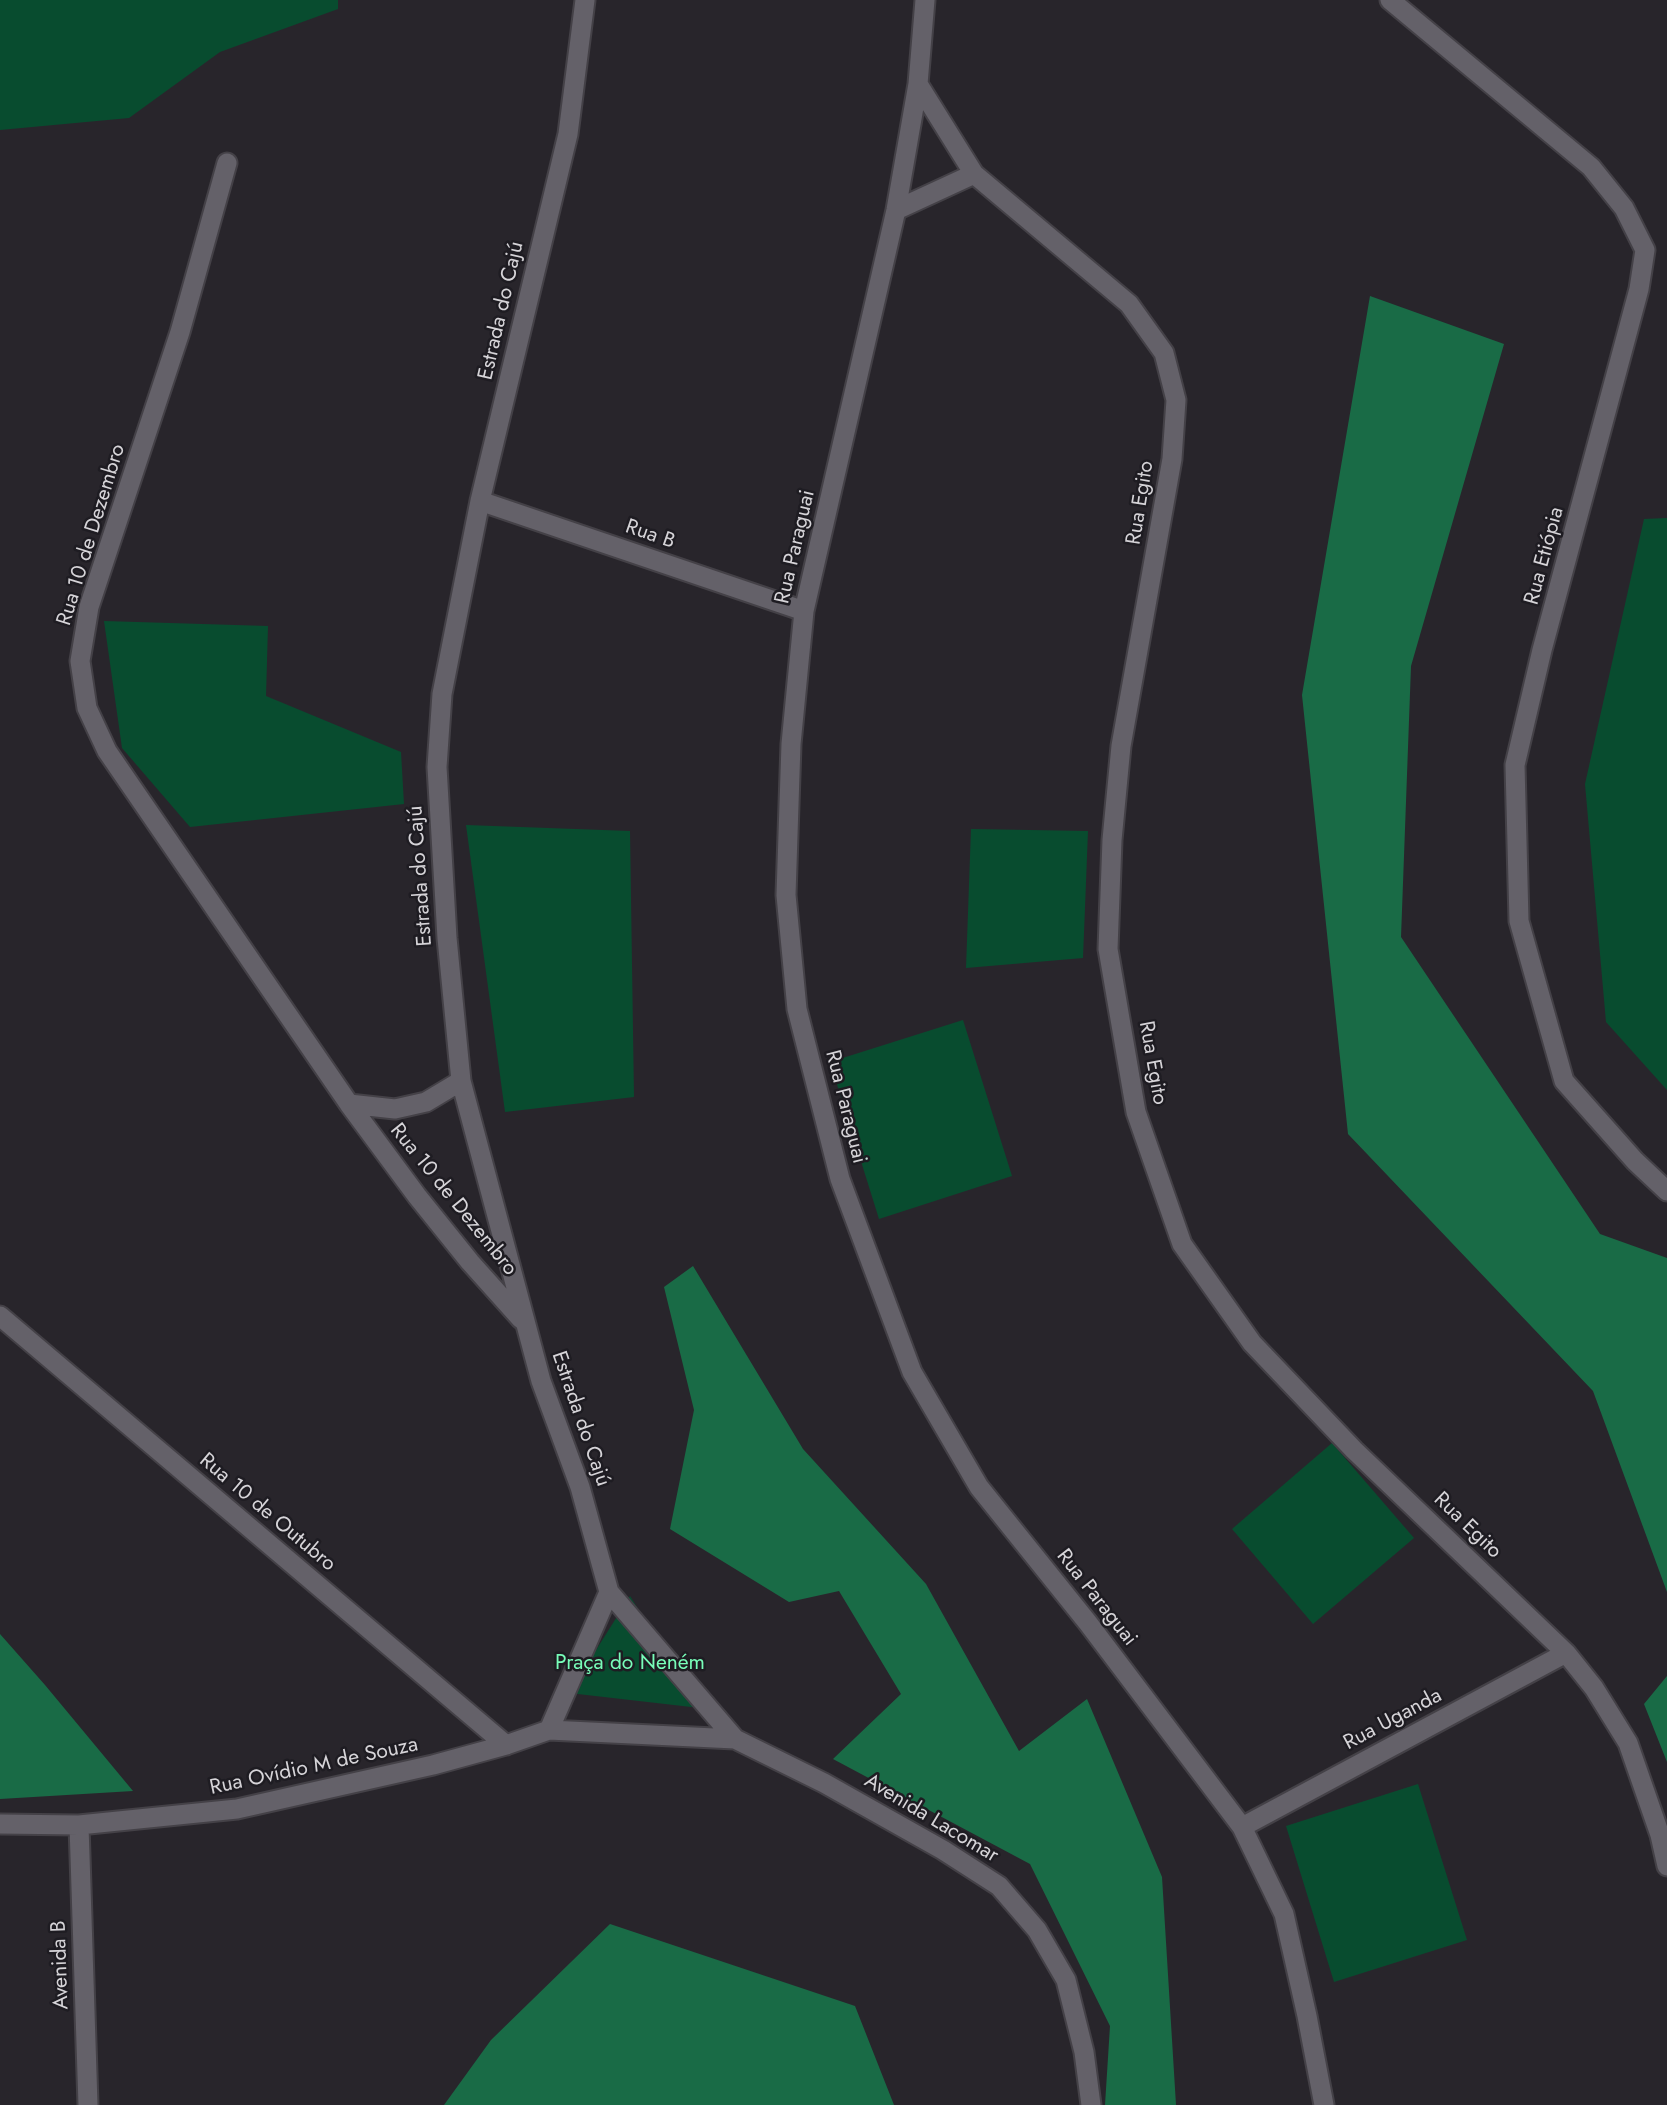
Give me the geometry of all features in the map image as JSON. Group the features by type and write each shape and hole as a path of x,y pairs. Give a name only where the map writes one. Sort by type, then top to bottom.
{"street":[{"name":"Estrada do Cajú","path":"585,0 568,134 480,501 442,694 437,767 447,938 461,1081 524,1323 541,1381 580,1487 609,1592"},
{"name":"Rua Paraguai","path":"925,0 918,84 896,210 804,611 792,744 786,895 797,1009 840,1179 912,1372 979,1487 1088,1623 1242,1827 1284,1914 1324,2105"},
{"name":"Rua Etiópia","path":"1390,0 1591,167 1624,208 1645,250 1639,289 1542,650 1515,765 1519,921 1564,1081 1635,1161 1667,1191"},
{"name":"Rua Egito","path":"918,84 974,174 1129,304 1164,353 1176,400 1172,459 1121,746 1112,840 1108,949 1136,1112 1182,1244 1252,1343 1354,1450 1566,1653 1594,1688 1628,1743 1660,1835 1667,1866"},
{"name":"Rua 10 de Dezembro","path":"227,163 180,332 89,607 80,661 87,708 107,751 349,1104 470,1262 524,1323"},
{"path":"896,210 974,174"},
{"name":"Rua B","path":"480,501 804,611"},
{"name":"Rua 10 de Dezembro","path":"349,1104 395,1109 426,1102 461,1081"},
{"name":"Rua 10 de Outubro","path":"0,1316 506,1745"},
{"path":"549,1730 609,1592"},
{"name":"Avenida Lacomar","path":"609,1592 735,1739 824,1783 943,1850 999,1886 1037,1930 1066,1980 1084,2052 1091,2105"},
{"name":"Rua Uganda","path":"1242,1827 1566,1653"},
{"name":"Rua Ovídio M de Souza","path":"0,1824 79,1825 237,1809 433,1766 549,1730"},
{"name":"Avenida Lacomar","path":"549,1730 735,1739"},
{"name":"Avenida B","path":"79,1825 88,2105"}],"green space":[{"path":"0,0 338,0 338,9 220,52 129,118 0,130"},
{"path":"1370,296 1504,344 1411,666 1401,937 1600,1234 1667,1258 1667,1592 1593,1391 1348,1134 1302,695"},
{"path":"1667,518 1667,1090 1606,1022 1585,784 1644,519"},
{"path":"104,621 268,626 266,696 401,752 404,804 190,827 122,748"},
{"path":"466,825 630,831 634,1097 505,1112"},
{"path":"971,829 1088,831 1083,958 966,968"},
{"path":"963,1020 1012,1176 879,1219 830,1062"},
{"path":"693,1266 803,1449 926,1584 1019,1751 1087,1699 1162,1877 1176,2105 1105,2105 1110,2026 1030,1864 833,1759 901,1694 839,1591 789,1602 670,1529 694,1410 664,1287"},
{"path":"1332,1443 1414,1538 1313,1624 1232,1529"},
{"name":"Praça do Neném","path":"630,1596 700,1708 569,1693"},
{"path":"0,1634 45,1685 133,1791 0,1799"},
{"path":"1667,1676 1667,1762 1644,1704"},
{"path":"1418,1784 1467,1940 1334,1982 1286,1826"},
{"path":"610,1924 855,2006 894,2105 444,2105 491,2040"}]}
